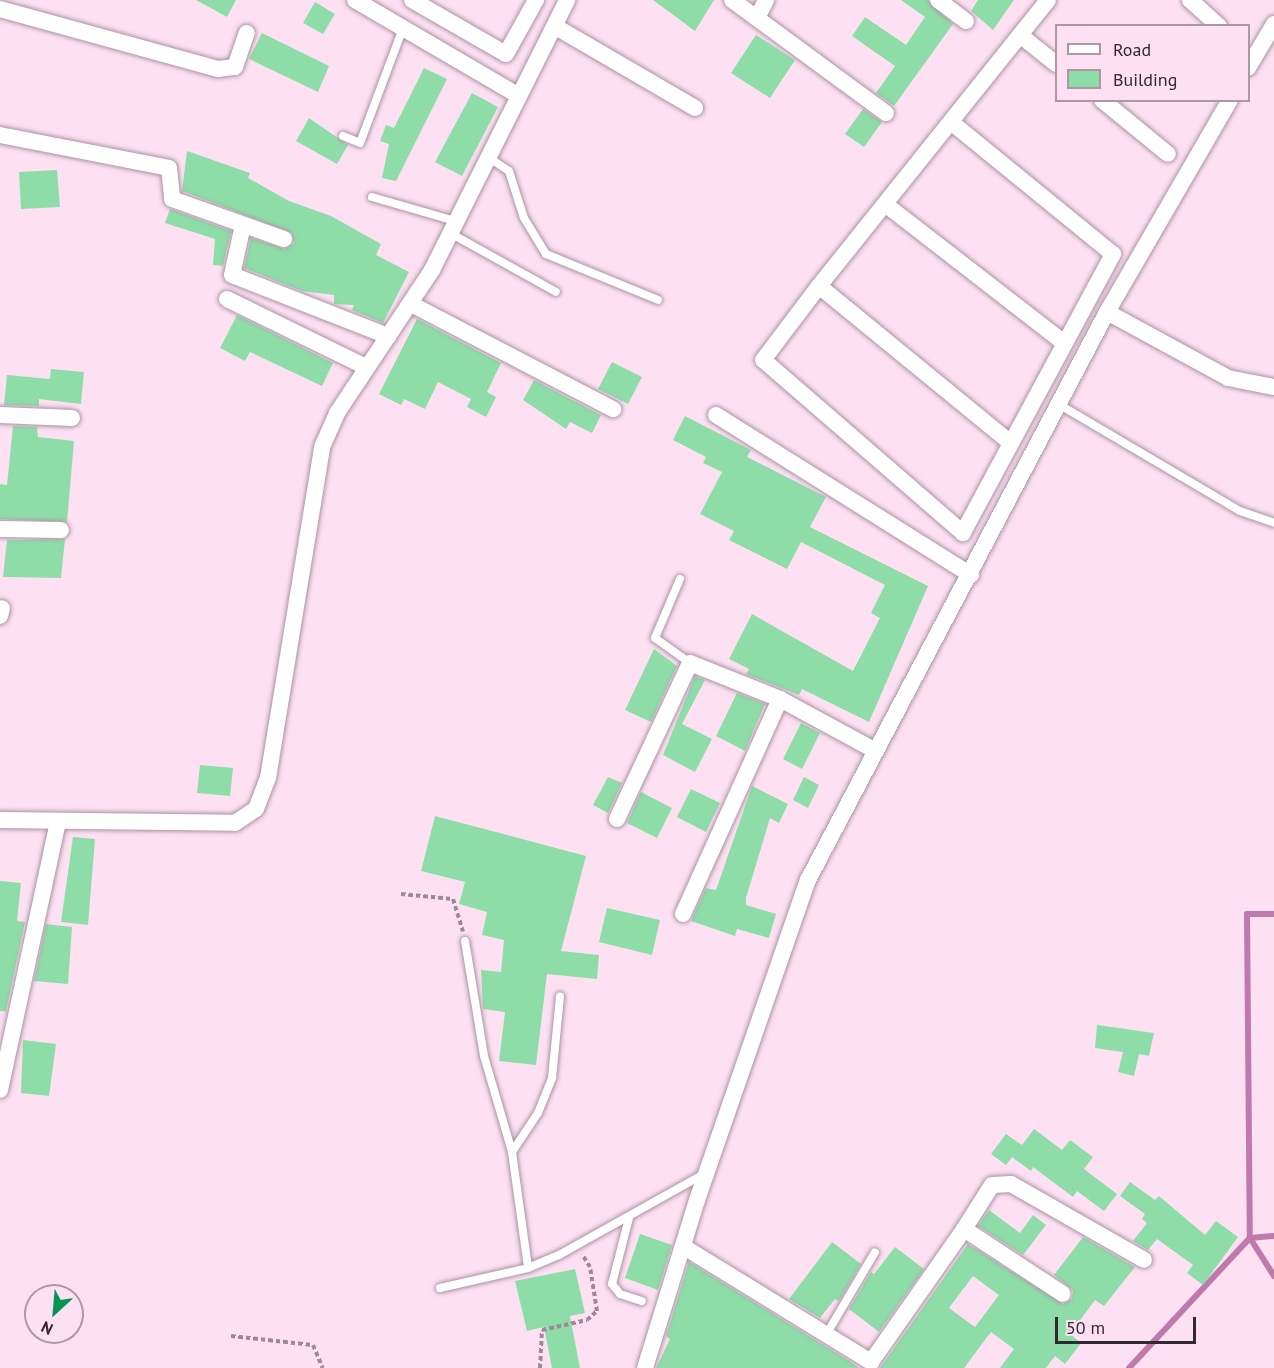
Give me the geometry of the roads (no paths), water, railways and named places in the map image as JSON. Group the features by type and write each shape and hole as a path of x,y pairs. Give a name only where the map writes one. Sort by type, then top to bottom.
{"street":[{"path":"355,0 516,94"},
{"path":"412,0 506,54 536,0"},
{"path":"0,820 235,823 256,809 268,778 316,464 337,413 366,367 411,304 453,227 516,94 556,27 567,0"},
{"path":"732,0 758,16 886,113"},
{"path":"758,16 766,0"},
{"path":"938,0 966,21"},
{"path":"951,122 1112,252 962,533 763,364 819,286 1048,0"},
{"path":"1190,0 1217,24"},
{"path":"0,9 218,69 235,67 247,33"},
{"path":"1250,65 1274,24"},
{"path":"556,27 695,108"},
{"path":"1020,35 1055,63"},
{"path":"1104,102 1168,154"},
{"path":"645,1368 707,1172 808,880 874,750 971,575 1107,312 1229,102"},
{"path":"0,135 169,168 172,199 284,239"},
{"path":"885,204 1063,342"},
{"path":"243,225 232,275 388,336"},
{"path":"819,286 1011,442"},
{"path":"227,299 366,367"},
{"path":"411,304 613,410"},
{"path":"1107,312 1228,378 1274,387"},
{"path":"0,415 72,418"},
{"path":"716,415 971,575"},
{"path":"0,529 61,530"},
{"path":"617,819 690,663 780,699 874,750"},
{"path":"683,914 780,699"},
{"path":"0,1090 58,821"},
{"path":"684,1247 826,1335 869,1365 992,1185 1011,1184 1144,1260"},
{"path":"964,1229 1064,1294"}],"lane":[{"path":"343,136 360,143 403,28"},
{"path":"486,156 510,171 524,218 546,254 658,300"},
{"path":"372,197 453,227 556,292"},
{"path":"1060,405 1240,511 1274,523"},
{"path":"680,579 655,638 690,663"},
{"path":"465,941 482,1049 512,1152 528,1268"},
{"path":"512,1152 538,1113 552,1078 561,996"},
{"path":"440,1288 528,1268 577,1246 707,1172"},
{"path":"629,1218 612,1284 621,1294 642,1301"},
{"path":"826,1335 875,1252"}],"waterway":[{"path":"1274,914 1247,914 1250,1238 1274,1276"},
{"path":"1129,1368 1250,1238 1274,1236"}]}
